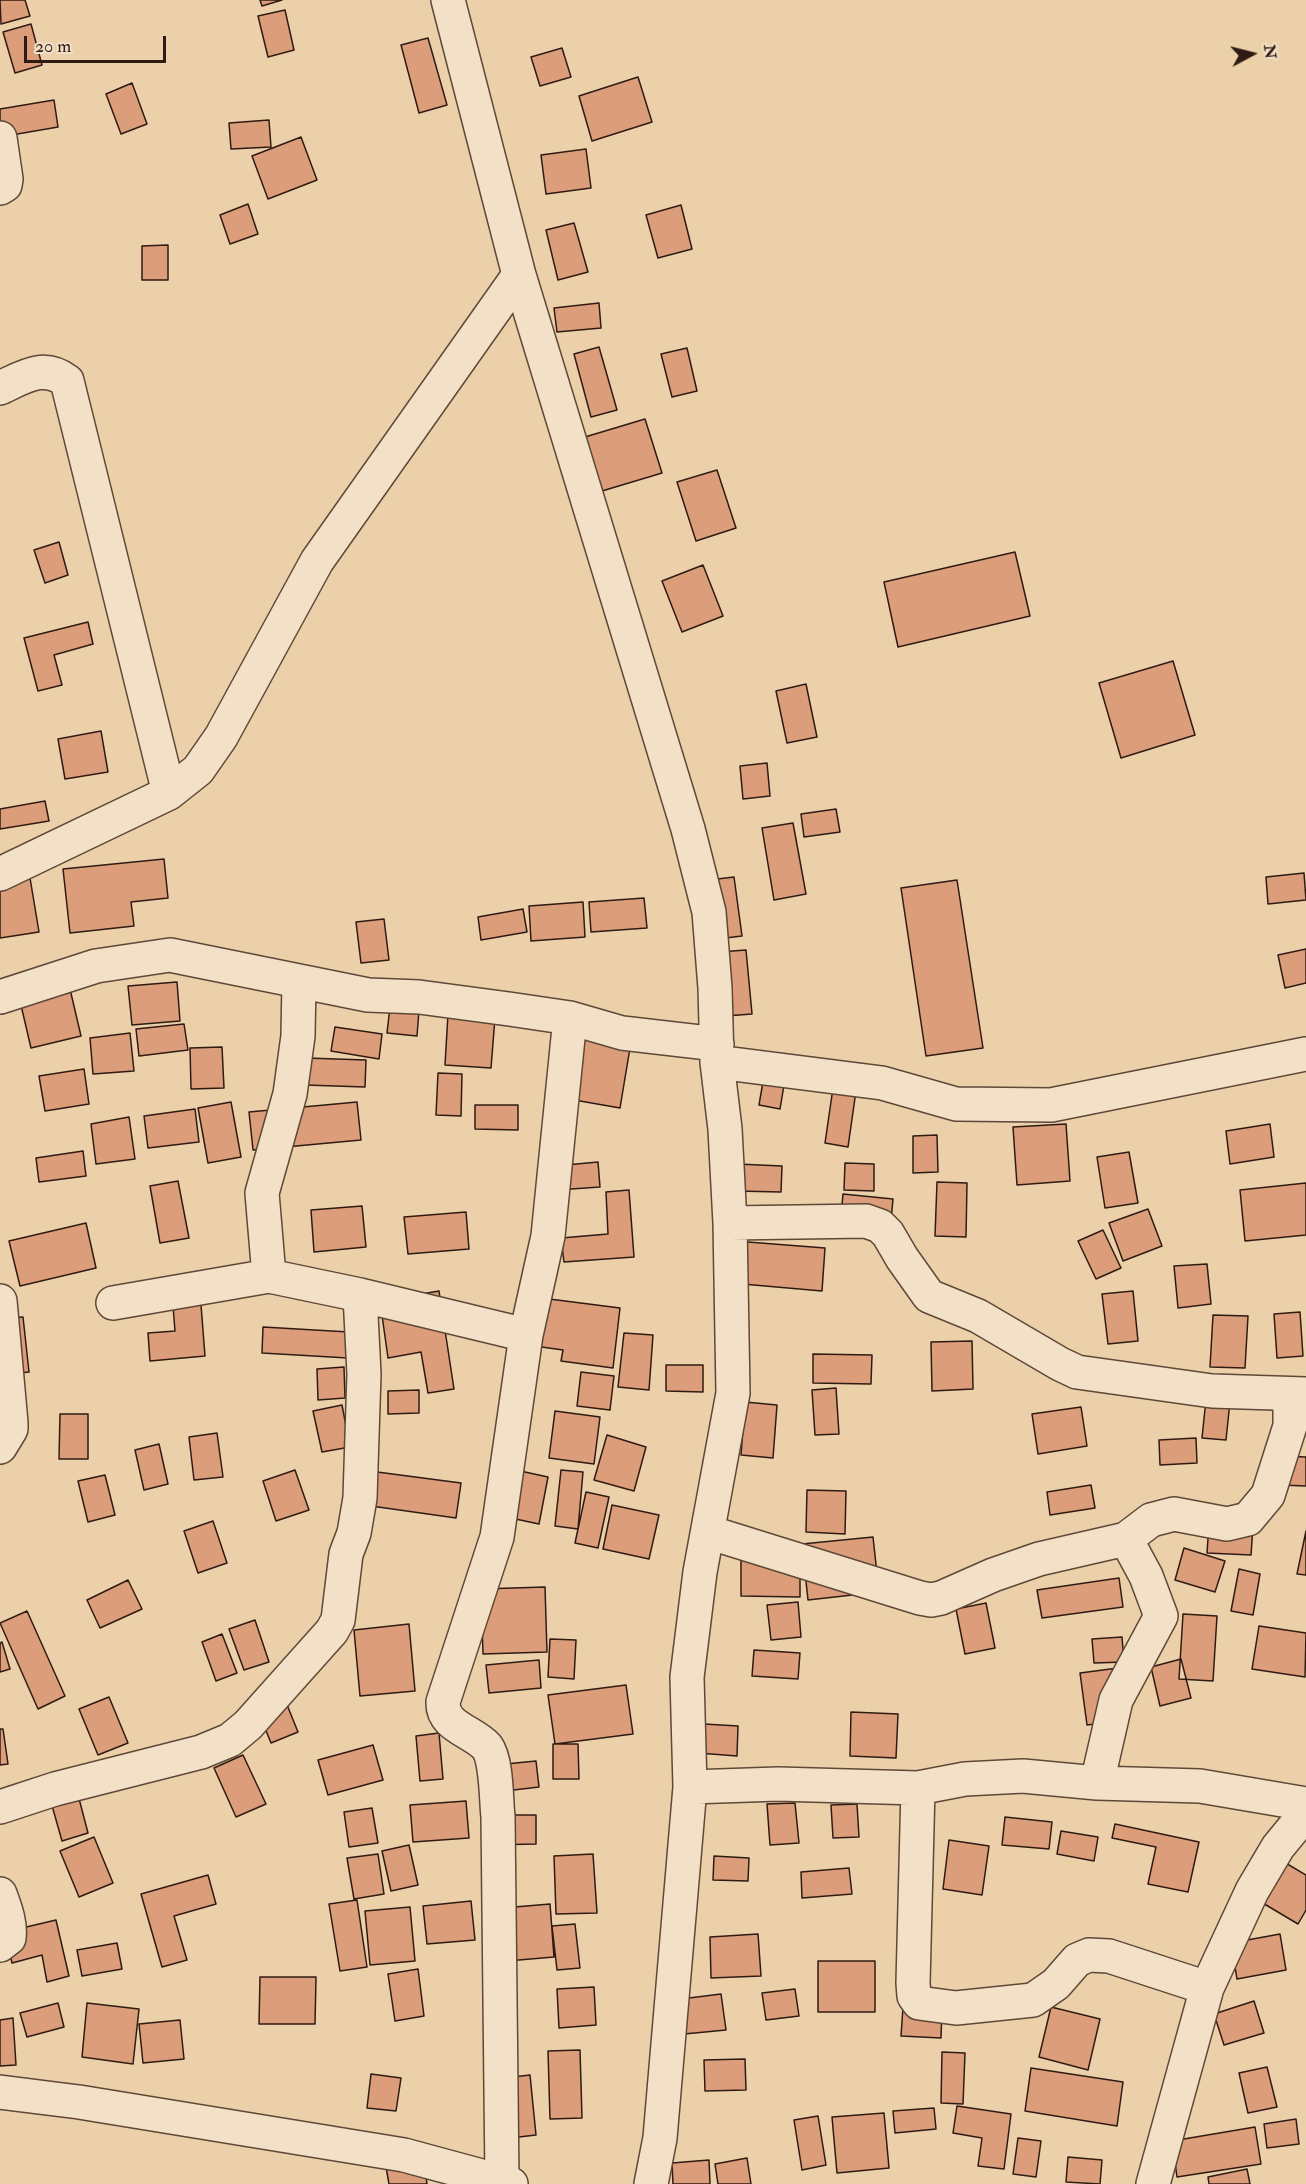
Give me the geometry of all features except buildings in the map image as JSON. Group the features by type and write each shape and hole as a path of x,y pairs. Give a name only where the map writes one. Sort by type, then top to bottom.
{"street":[{"path":"448,0 519,275 691,840 709,912 730,1223 733,1393 700,1572 687,1677 690,1787 660,2138 651,2184"},
{"path":"0,138 6,179 5,185 0,188"},
{"path":"0,874 170,793 198,770 221,737 318,561 519,275"},
{"path":"0,387 40,371 57,373 67,381 170,793"},
{"path":"0,997 96,966 170,955 368,995 418,997 570,1018 622,1033 717,1053 882,1083 956,1104 1051,1105 1306,1054"},
{"path":"269,1276 262,1193 290,1094 298,1036 300,981"},
{"path":"0,2092 79,2102 404,2155 506,2183 498,1817 492,1758 487,1748 448,1719 443,1710 443,1702 497,1537 526,1335 548,1236 570,1018"},
{"path":"708,1532 909,1595 931,1600 941,1598 993,1575 1039,1560 1126,1539 1151,1520 1174,1514 1227,1524 1248,1519 1268,1495 1298,1394 1212,1391 1077,1372 978,1316 929,1296 888,1234 880,1226 866,1221 730,1223"},
{"path":"113,1303 269,1276 360,1295 526,1335"},
{"path":"0,1807 55,1789 201,1752 230,1740 248,1725 332,1631 338,1620 346,1554 354,1533 360,1498 364,1374 360,1295"},
{"path":"0,1301 11,1423 11,1429 0,1447"},
{"path":"1097,1783 1116,1700 1161,1616 1146,1576 1126,1539"},
{"path":"690,1787 778,1784 918,1788 965,1779 1023,1776 1097,1783 1200,1786 1306,1804"},
{"path":"918,1788 913,1983 914,1996 919,2003 956,2008 1033,2000 1056,1984 1077,1960 1089,1955 1109,1956 1207,1988"},
{"path":"1153,2184 1207,1988 1252,1891 1278,1847 1306,1813"},
{"path":"0,1894 8,1918 9,1938 0,1945"}]}
